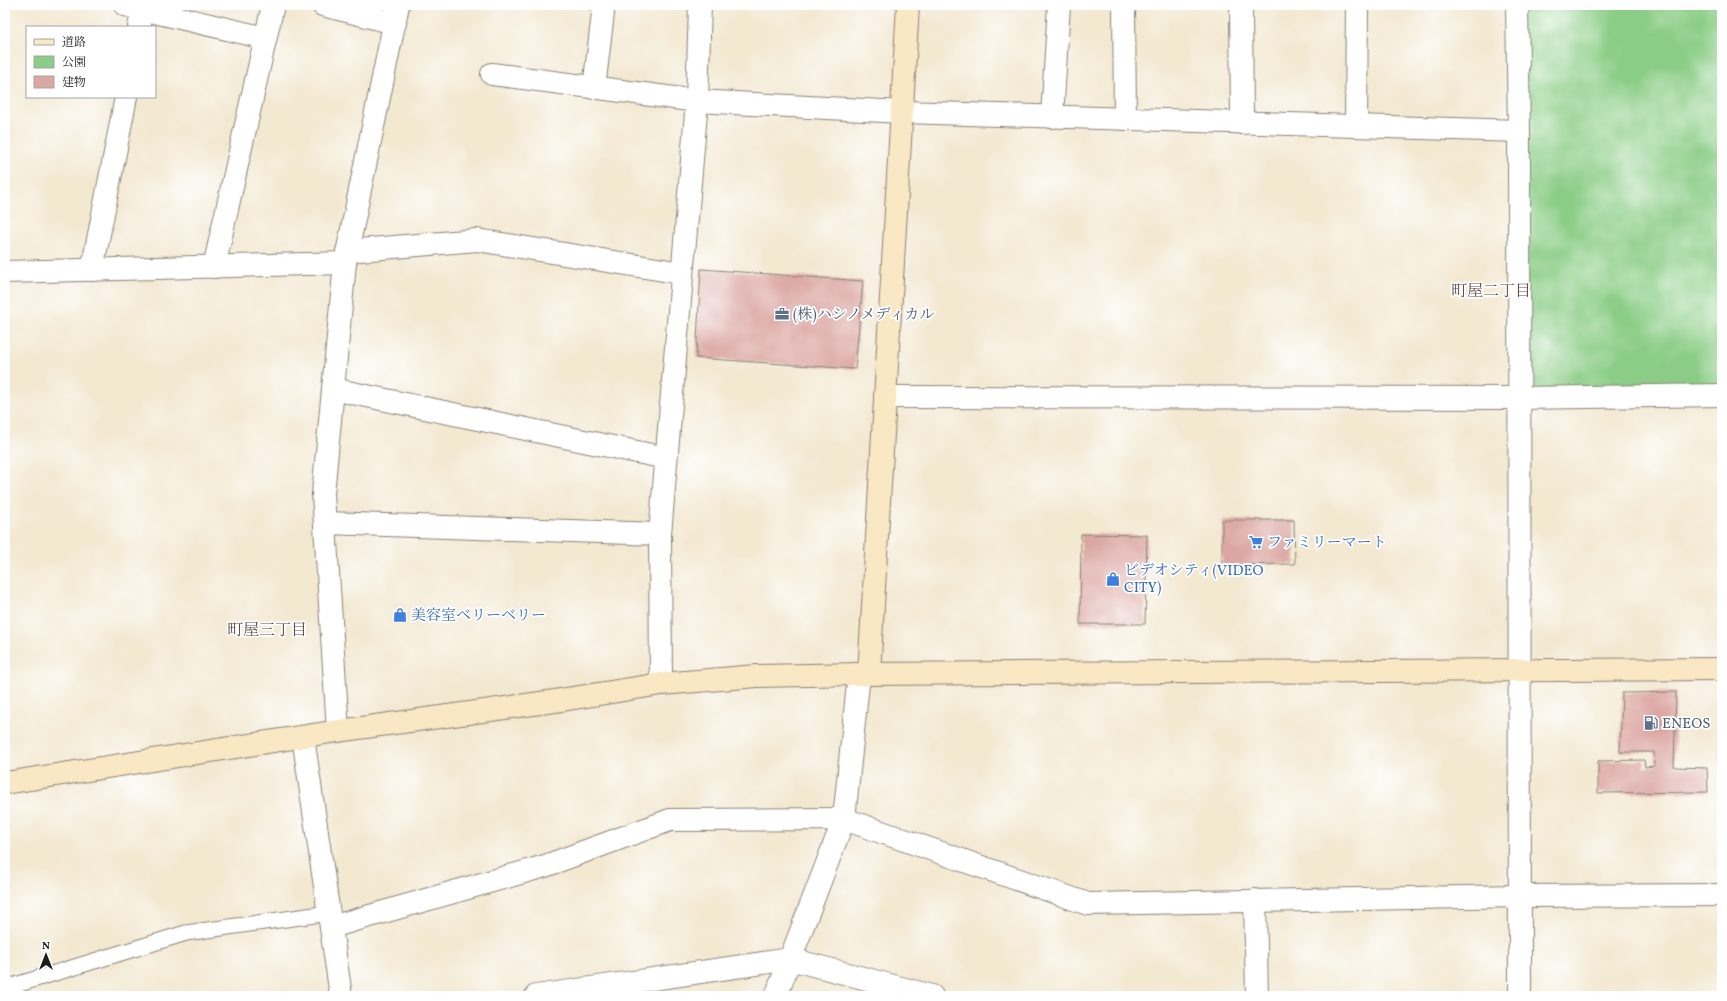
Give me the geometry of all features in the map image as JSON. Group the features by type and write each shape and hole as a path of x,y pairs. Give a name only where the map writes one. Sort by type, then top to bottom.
{"street":[{"path":"214,267 273,5"},
{"path":"323,5 397,14 346,257 323,494 338,731"},
{"path":"594,88 604,5"},
{"path":"660,684 660,534 697,101 700,5"},
{"path":"776,996 844,819 864,674 885,397 908,5"},
{"path":"1052,117 1059,5"},
{"path":"1124,5 1125,119"},
{"path":"1241,5 1242,123"},
{"path":"1356,126 1357,5"},
{"path":"1517,5 1520,398 1520,996"},
{"path":"136,14 265,38"},
{"path":"492,74 697,101 902,112 1519,131"},
{"path":"92,270 126,98"},
{"path":"5,272 214,267 346,257 477,240 682,273"},
{"path":"333,389 666,458"},
{"path":"885,397 1520,398 1722,396"},
{"path":"325,523 660,534"},
{"path":"5,783 338,731 555,701 660,684 757,676 864,674 1722,669"},
{"path":"303,737 341,996"},
{"path":"330,920 545,866 670,820 844,819 1088,904 1520,896 1722,896"},
{"path":"1255,900 1257,996"},
{"path":"536,996 790,959 932,996"},
{"path":"5,987 8,996"}],"lane":[{"path":"5,987 186,933 330,920"}],"green space":[{"path":"1519,5 1722,5 1722,395 1520,398"}],"building":[{"path":"701,269 863,281 855,369 696,358"},
{"path":"1222,520 1294,520 1295,564 1222,565"},
{"name":"ビデオシティ(VIDEO CITY)","path":"1081,534 1147,535 1145,624 1080,624"},
{"path":"1676,692 1674,767 1707,768 1708,792 1598,793 1598,761 1644,760 1645,767 1655,766 1654,752 1620,752 1622,693"},
{"path":"1719,711 1722,711 1722,784 1720,784"}],"place":[{"name":"(株)ハシノメディカル","path":"782,314"},
{"name":"ファミリーマート","path":"1256,542"},
{"name":"ビデオシティ(VIDEO CITY)","path":"1113,579"},
{"name":"美容室ベリーベリー","path":"400,615"},
{"name":"ENEOS","path":"1651,723"}],"district":[{"name":"町屋二丁目","path":"1491,290"},
{"name":"町屋三丁目","path":"267,629"}]}
